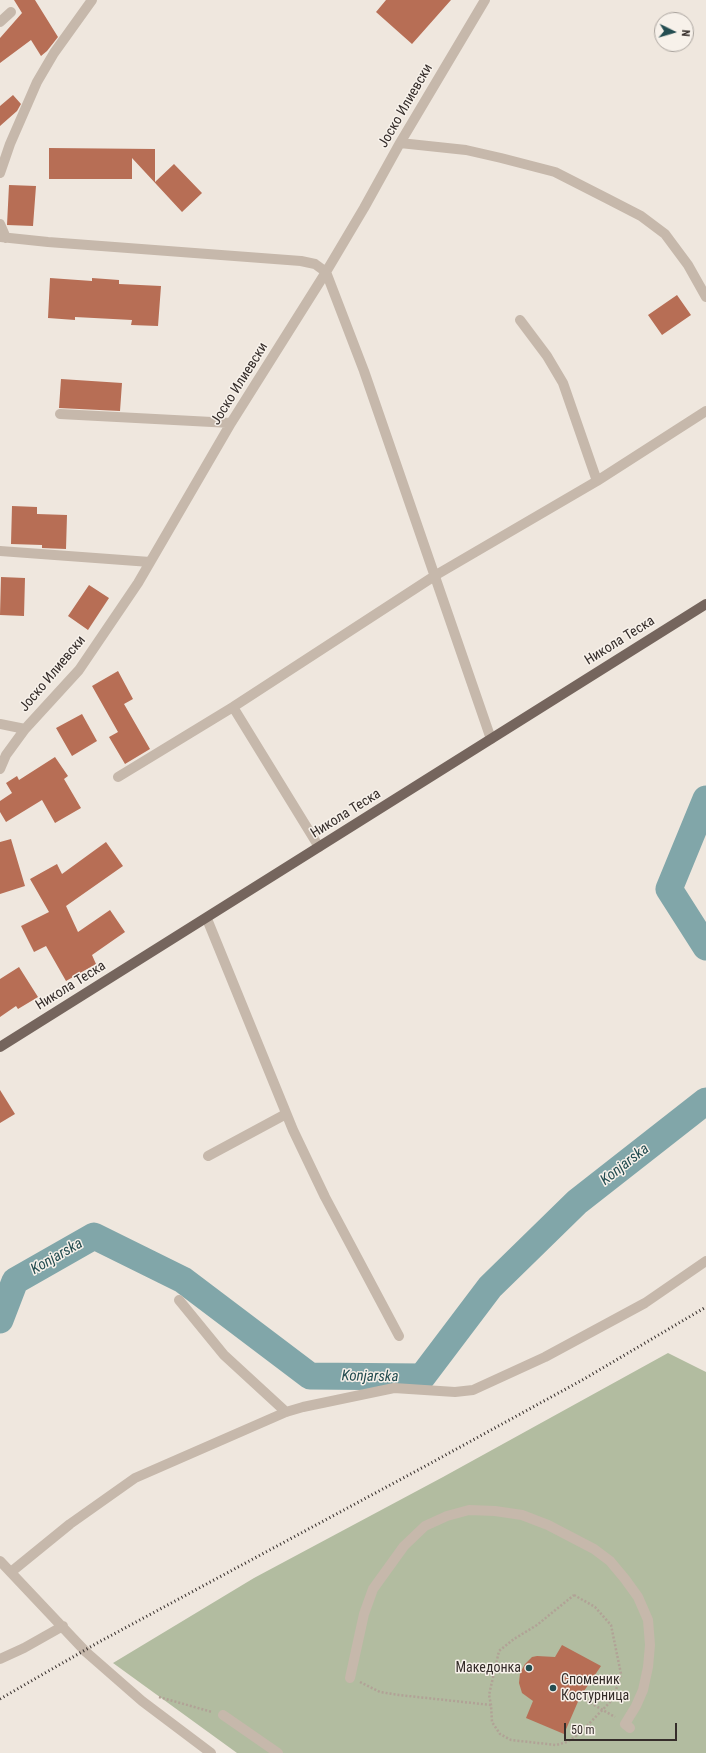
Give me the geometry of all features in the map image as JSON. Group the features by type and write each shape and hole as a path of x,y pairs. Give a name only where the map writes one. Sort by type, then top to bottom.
{"main road":[{"name":"Никола Теска","path":"0,1047 207,919 706,604"}],"street":[{"path":"0,173 10,144 37,82 54,53 92,0"},
{"name":"Јоско Илиевски","path":"0,769 6,755 25,729 79,670 138,583 231,423 326,272 400,143 485,0"},
{"path":"0,22 10,12"},
{"path":"400,143 466,150 555,172 608,198 641,216 665,234 688,265 706,297"},
{"path":"0,224 3,237 301,261 316,264 326,272 349,329 436,575 491,739"},
{"path":"520,320 547,356 563,383 597,481"},
{"path":"118,777 233,707 436,575 597,481 706,411"},
{"path":"60,414 231,423"},
{"path":"0,551 150,562"},
{"path":"233,707 320,847"},
{"path":"0,724 25,729"},
{"path":"207,919 286,1114 325,1197 399,1336"},
{"path":"208,1156 286,1114"},
{"path":"11,1572 70,1524 135,1478 286,1412 304,1407 394,1388 454,1392 472,1390 545,1357 631,1311 676,1283 706,1261"},
{"path":"179,1300 224,1355 286,1412"},
{"path":"350,1678 364,1614 374,1589 404,1546 425,1526 447,1516 469,1510 495,1511 522,1515 554,1527 594,1549 610,1561 638,1597 648,1620 650,1645 648,1667 643,1690 628,1726"},
{"path":"0,1561 86,1652 142,1701 211,1753"},
{"path":"0,1659 63,1626"},
{"path":"223,1715 278,1753"}],"path":[{"path":"574,1596 595,1607 611,1625 621,1674 613,1699 603,1710 579,1734 567,1742 556,1745 511,1740 500,1734 492,1722 489,1695 499,1651 574,1596"},
{"path":"350,1678 380,1692 467,1704 491,1705"},
{"path":"142,1701 149,1696 162,1698 223,1715"},
{"path":"580,1697 628,1726"}],"green space":[{"path":"668,1353 706,1372 706,1753 237,1753 113,1663 254,1578 443,1477"}],"building":[{"path":"14,0 35,0 58,37 41,56 31,40 0,63 0,38 22,13"},
{"path":"386,0 451,0 412,44 376,12"},
{"path":"13,95 21,104 17,111 0,126 0,106"},
{"path":"49,148 155,149 155,182 174,164 202,193 182,212 132,158 132,179 49,179"},
{"path":"9,185 36,186 33,226 7,225"},
{"path":"50,278 92,281 92,278 119,280 119,284 161,286 158,326 131,325 132,320 75,317 75,320 48,318"},
{"path":"677,295 691,315 662,335 648,315"},
{"path":"61,379 122,383 120,411 59,408"},
{"path":"12,506 37,507 37,514 67,515 66,549 42,548 42,545 11,544"},
{"path":"1,577 25,578 24,616 0,615"},
{"path":"89,585 109,598 88,630 68,616"},
{"path":"118,671 133,699 124,704 150,749 125,764 109,737 118,732 92,686"},
{"path":"82,714 97,741 72,756 56,728"},
{"path":"55,757 68,776 64,779 81,808 55,823 42,800 6,822 0,812 0,801 12,793 6,783 17,776 19,780"},
{"path":"11,839 25,886 0,894 0,842"},
{"path":"106,842 123,866 66,906 78,932 110,910 125,932 92,955 96,964 66,981 46,946 34,952 21,926 49,912 30,879 57,864 62,874"},
{"path":"19,967 38,997 18,1009 16,1006 0,1017 0,979"},
{"path":"0,1090 15,1114 0,1123"},
{"name":"Споменик Костурница","path":"562,1645 601,1666 580,1697 564,1734 526,1718 533,1701 522,1693 519,1683 520,1673 525,1664 532,1657 555,1657"}],"waterway":[{"name":"Konjarska","path":"706,799 669,889 706,947"},
{"name":"Konjarska","path":"0,1320 15,1281 94,1236 183,1280 310,1376 422,1377 490,1287 577,1202 706,1101"}],"railway":[{"path":"0,1699 99,1642 584,1379 706,1307"}],"place":[{"name":"Македонка","path":"529,1668"},
{"name":"Споменик Костурница","path":"553,1688"}]}
